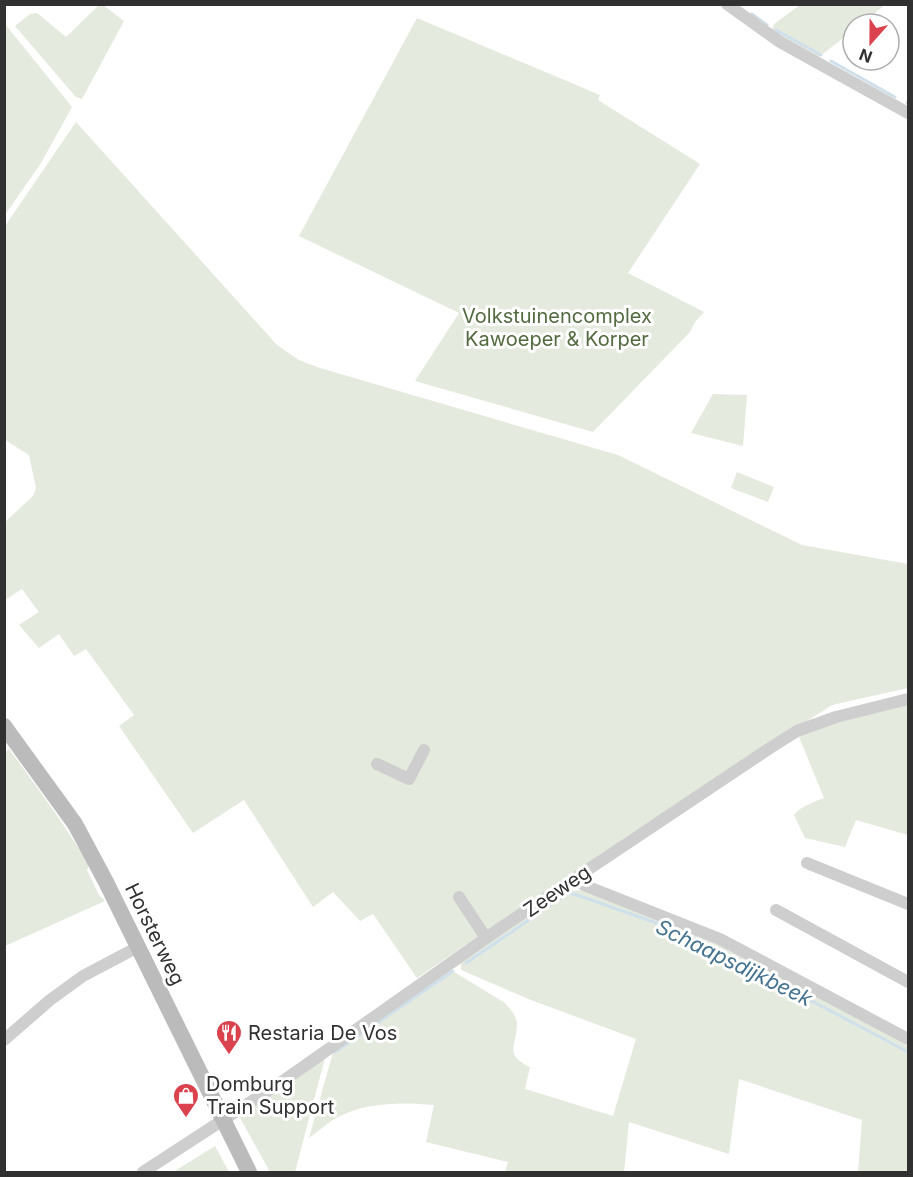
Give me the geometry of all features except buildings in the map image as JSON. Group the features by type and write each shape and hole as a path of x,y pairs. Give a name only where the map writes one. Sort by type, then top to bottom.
{"main road":[{"name":"Horsterweg","path":"4,726 75,824 106,882 249,1173"}],"street":[{"path":"727,4 780,42 909,113"},
{"name":"Zeeweg","path":"143,1173 286,1079 486,938 797,731 836,717 909,699"},
{"path":"377,764 409,779 424,750"},
{"path":"807,863 909,904"},
{"path":"574,879 585,886 720,939 909,1039"},
{"path":"459,897 486,938"},
{"path":"776,910 909,982"},
{"path":"4,1040 50,1000 83,976 138,947"}],"green space":[{"path":"99,5 103,5 124,21 82,99 76,97 15,26 30,14 37,13 66,37"},
{"path":"800,5 885,5 876,12 841,12 841,40 819,57 771,32 774,24"},
{"name":"Volkstuinencomplex Kawoeper & Korper","path":"417,18 600,95 598,100 700,164 628,273 704,312 690,332 593,432 415,381 459,313 299,236"},
{"path":"5,24 72,107 41,163 5,215"},
{"path":"76,122 277,345 299,360 618,455 802,545 908,564 908,688 832,705 633,832 417,978 373,914 360,921 333,892 313,907 244,800 193,833 119,726 134,715 86,649 74,656 59,634 39,648 19,625 39,612 22,589 5,600 5,522 33,496 36,488 29,455 5,440 5,226"},
{"path":"713,394 747,395 743,446 691,433"},
{"path":"737,472 774,487 768,502 731,488"},
{"path":"908,704 908,835 856,820 845,847 805,838 794,815 804,807 824,798 799,737 817,728"},
{"path":"9,749 80,850 89,865 87,870 99,895 105,901 5,946 4,753"},
{"path":"581,890 682,926 768,969 908,1046 908,1172 858,1172 862,1120 739,1079 729,1154 629,1122 624,1172 505,1172 508,1162 426,1142 434,1105 397,1104 359,1109 329,1122 309,1138 333,1052 451,970 505,1003 514,1015 517,1023 514,1054 522,1063 530,1067 525,1089 613,1116 636,1039 531,1000 461,970 461,962 562,892"},
{"path":"325,1058 295,1172 270,1172 239,1116"},
{"path":"215,1146 229,1172 173,1172"}],"waterway":[{"path":"752,14 767,25"},
{"path":"776,30 821,55"},
{"path":"831,61 895,97"},
{"name":"Schaapsdijkbeek","path":"466,963 569,893 682,932 908,1052"},
{"name":"Schaapsdijkbeek","path":"335,1052 453,971"}],"place":[{"name":"Restaria De Vos","path":"229,1056"},
{"name":"Domburg Train Support","path":"186,1119"}]}
